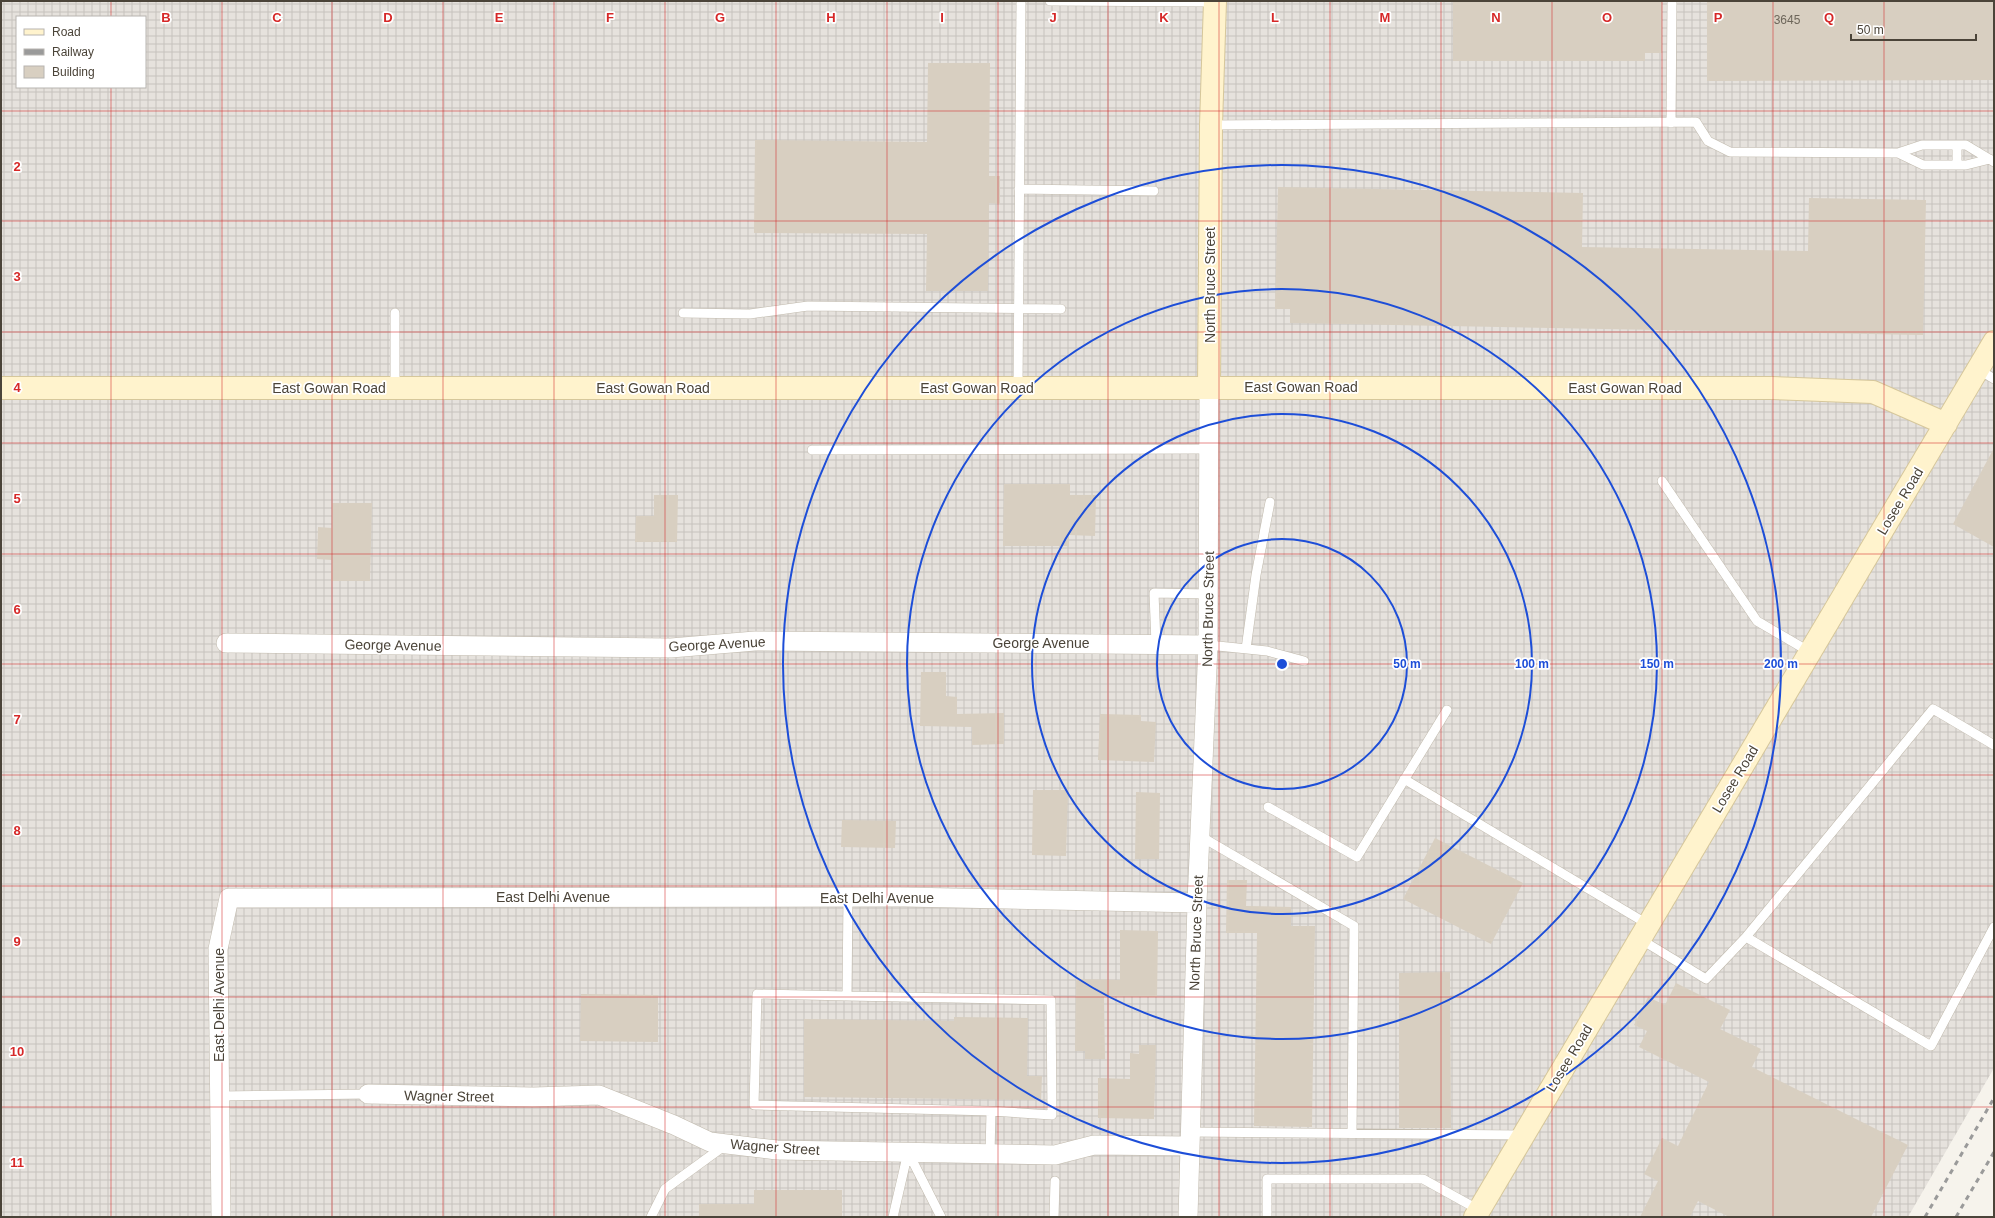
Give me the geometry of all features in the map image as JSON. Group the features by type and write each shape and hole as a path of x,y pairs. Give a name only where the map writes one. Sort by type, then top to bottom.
{"street":[{"name":"North Bruce Street","path":"1188,1217 1197,903 1208,645 1211,125 1215,2"},
{"name":"Losee Road","path":"1477,1213 1946,424 1986,374 1994,342"},
{"name":"East Gowan Road","path":"1,388 1772,388 1873,392 1946,424"},
{"name":"George Avenue","path":"226,643 671,648 755,641 1208,645"},
{"name":"East Delhi Avenue","path":"221,1217 218,949 229,898 848,897 1197,903"},
{"name":"Wagner Street","path":"368,1094 532,1097 600,1095 674,1125 710,1142 778,1150 1055,1155 1094,1144 1190,1139"}],"lane":[{"path":"1018,388 1021,1"},
{"path":"1050,1 1215,2"},
{"path":"1671,123 1672,1"},
{"path":"1211,125 1696,122 1708,141 1730,152 1898,153 1922,145 1966,145 1992,160"},
{"path":"1957,145 1957,165"},
{"path":"1898,153 1923,164 1966,165 1992,160"},
{"path":"1019,189 1154,191"},
{"path":"683,313 750,314 808,306 1061,309"},
{"path":"395,313 395,388"},
{"path":"812,450 1210,449"},
{"path":"1662,482 1757,621 1810,652"},
{"path":"1246,649 1256,575 1270,502"},
{"path":"1156,644 1154,593 1209,594"},
{"path":"1208,645 1267,651 1304,661"},
{"path":"1404,779 1644,932 1706,979 1746,937 1933,709 1994,745"},
{"path":"1268,806 1357,857 1446,710"},
{"path":"1200,836 1354,926 1352,1133"},
{"path":"847,996 848,897"},
{"path":"1746,937 1930,1046 1994,927"},
{"path":"757,994 847,996 1051,1000 1052,1115 991,1111 754,1105 757,994"},
{"path":"220,1096 368,1094"},
{"path":"990,1154 991,1111"},
{"path":"1190,1139 1352,1133 1524,1135"},
{"path":"651,1217 665,1189 726,1144"},
{"path":"893,1217 908,1152"},
{"path":"908,1152 941,1217"},
{"path":"1267,1217 1267,1179 1423,1179 1477,1213"},
{"path":"1054,1217 1055,1181"}],"shaded area":[{"path":"1,1 1994,1 1994,1068 1908,1217 1,1217"}],"building":[{"path":"1453,1 1662,1 1662,53 1645,53 1645,61 1453,61"},
{"path":"1707,1 1994,1 1994,80 1707,81"},
{"path":"928,63 990,63 989,176 1000,176 1000,204 989,203 988,291 926,291 927,234 754,233 755,140 927,142"},
{"path":"1278,187 1583,193 1582,247 1808,251 1809,198 1926,200 1923,335 1290,323 1290,309 1275,309"},
{"path":"1994,448 1994,547 1953,524"},
{"path":"1004,484 1070,484 1070,495 1096,495 1095,536 1069,535 1069,546 1003,546"},
{"path":"654,495 678,495 677,542 635,542 636,516 654,516"},
{"path":"332,503 372,503 370,581 331,581 332,560 317,559 318,527 332,528"},
{"path":"921,672 946,672 946,696 957,697 957,714 1004,713 1004,744 972,745 972,727 920,726"},
{"path":"1100,714 1141,715 1141,721 1156,722 1154,762 1098,760"},
{"path":"1033,790 1068,790 1066,856 1032,855"},
{"path":"1136,792 1160,793 1159,859 1135,859"},
{"path":"842,820 896,821 895,848 841,847"},
{"path":"1435,838 1523,883 1491,944 1403,899"},
{"path":"1227,880 1247,880 1246,906 1291,907 1291,926 1315,926 1312,1127 1254,1126 1257,933 1226,933"},
{"path":"1120,930 1158,931 1157,997 1104,996 1105,1059 1085,1059 1085,1051 1075,1051 1076,979 1120,980"},
{"path":"1450,972 1451,1128 1399,1128 1399,973"},
{"path":"1676,983 1730,1010 1720,1029 1761,1049 1752,1067 1908,1145 1871,1217 1729,1217 1698,1201 1690,1217 1640,1217 1658,1181 1644,1174 1662,1138 1678,1146 1709,1082 1639,1047 1647,1031 1634,1025 1648,997 1665,1005"},
{"path":"581,994 658,995 658,1042 580,1041"},
{"path":"954,1017 1028,1018 1027,1076 1042,1076 1041,1100 804,1097 804,1019 954,1021"},
{"path":"1139,1045 1156,1045 1154,1119 1098,1118 1098,1078 1130,1079 1130,1053 1139,1054"},
{"path":"754,1190 842,1190 842,1217 699,1217 699,1204 754,1204"}],"railway":[{"path":"1925,1217 1994,1098"},
{"path":"1956,1217 1994,1152"}]}
